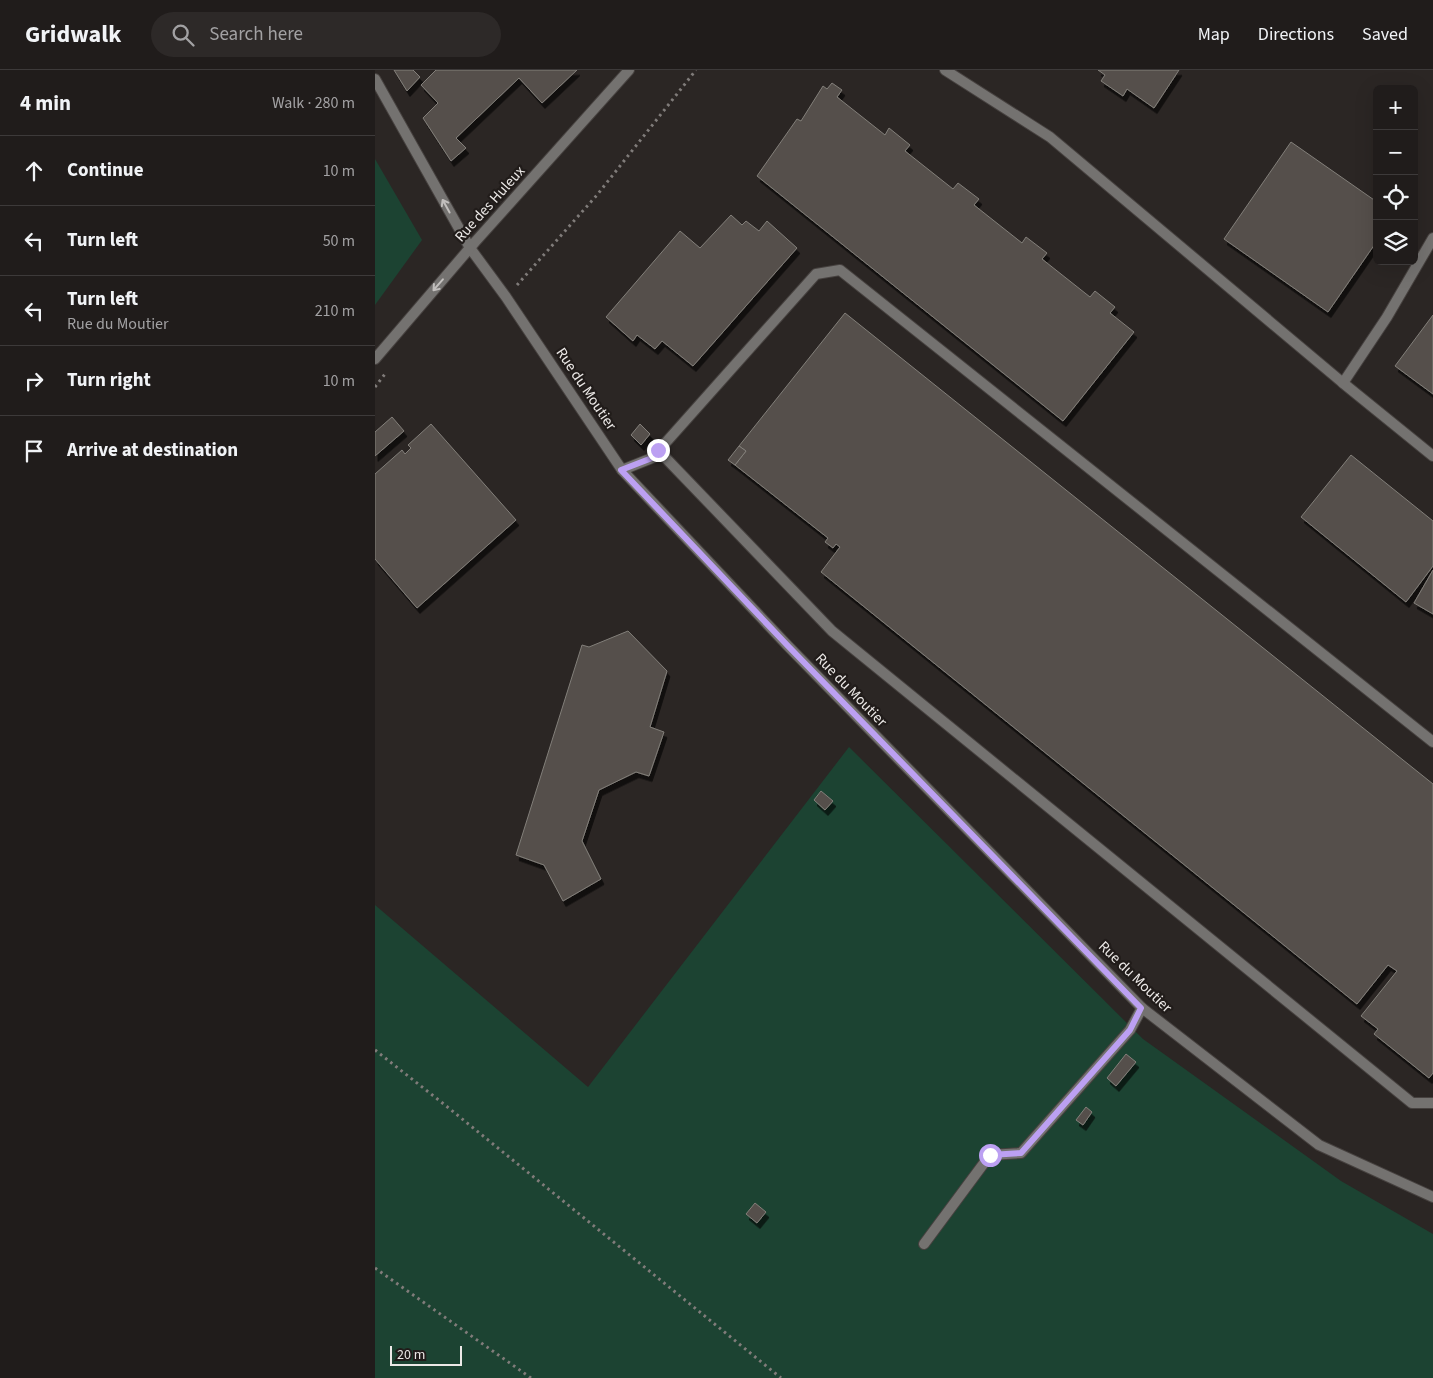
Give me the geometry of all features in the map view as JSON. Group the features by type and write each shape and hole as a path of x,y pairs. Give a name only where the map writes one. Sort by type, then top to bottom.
{"street":[{"name":"Rue des Huleux","path":"375,359 470,248 629,70"},
{"path":"945,70 1050,137 1343,383 1433,456"},
{"name":"Rue du Moutier","path":"375,79 470,248 506,297 621,470 788,646 1141,1008 1319,1145 1433,1197"},
{"path":"1343,383 1387,317 1433,238"},
{"path":"621,470 652,458 816,274 840,270 1433,742"},
{"path":"658,450 832,631 1412,1103 1433,1103"},
{"path":"924,1244 990,1155 1021,1153 1130,1030 1141,1008"}],"path":[{"path":"506,297 597,195 696,70"},
{"path":"375,1050 781,1378"},
{"path":"375,1268 531,1378"}],"green space":[{"path":"375,159 422,240 375,305"},
{"path":"849,747 1143,1039 1341,1181 1433,1234 1433,1378 375,1378 375,905 588,1087"}],"building":[{"path":"394,70 413,70 420,77 407,91"},
{"path":"436,70 577,70 542,103 519,78 456,138 466,148 451,161 423,118 438,103 421,85"},
{"path":"1098,70 1179,70 1154,108 1127,89 1123,96 1101,81 1105,75"},
{"path":"832,83 842,90 837,97 885,135 889,128 910,145 905,151 953,189 958,183 979,199 974,205 1022,243 1026,237 1047,253 1042,259 1090,297 1095,291 1115,307 1110,313 1134,332 1063,421 757,176 797,119 801,121 823,86 827,89"},
{"path":"1291,142 1373,199 1373,247 1328,312 1224,239"},
{"path":"731,215 742,225 746,221 759,231 767,221 797,248 693,366 662,341 655,349 637,335 633,341 606,317 680,231 700,248"},
{"path":"845,313 1433,784 1433,1073 1429,1078 1374,1034 1378,1029 1361,1016 1397,971 1388,965 1357,1004 821,572 840,547 836,544 833,548 825,542 828,538 735,465 746,451 739,446"},
{"path":"1433,315 1433,394 1395,366"},
{"path":"392,417 404,431 375,456 375,432"},
{"path":"431,424 516,520 417,608 375,559 375,474 402,450 405,454 411,448 408,445"},
{"path":"640,424 650,434 641,445 631,435"},
{"path":"739,446 746,451 735,465 728,460"},
{"path":"1351,455 1433,521 1433,566 1406,602 1301,517"},
{"path":"1433,570 1433,614 1414,603"},
{"path":"628,631 667,671 650,727 664,732 649,776 636,772 599,790 582,841 601,879 563,901 544,865 516,855 582,645 589,647"},
{"path":"821,791 833,801 825,810 814,800"},
{"path":"1126,1054 1136,1062 1116,1086 1107,1078"},
{"path":"1086,1107 1092,1112 1083,1125 1076,1120"},
{"path":"755,1203 766,1212 757,1223 746,1214"}],"route":[{"path":"658,450 652,458 621,470 788,646 1141,1008 1130,1030 1021,1153 990,1155"}]}
